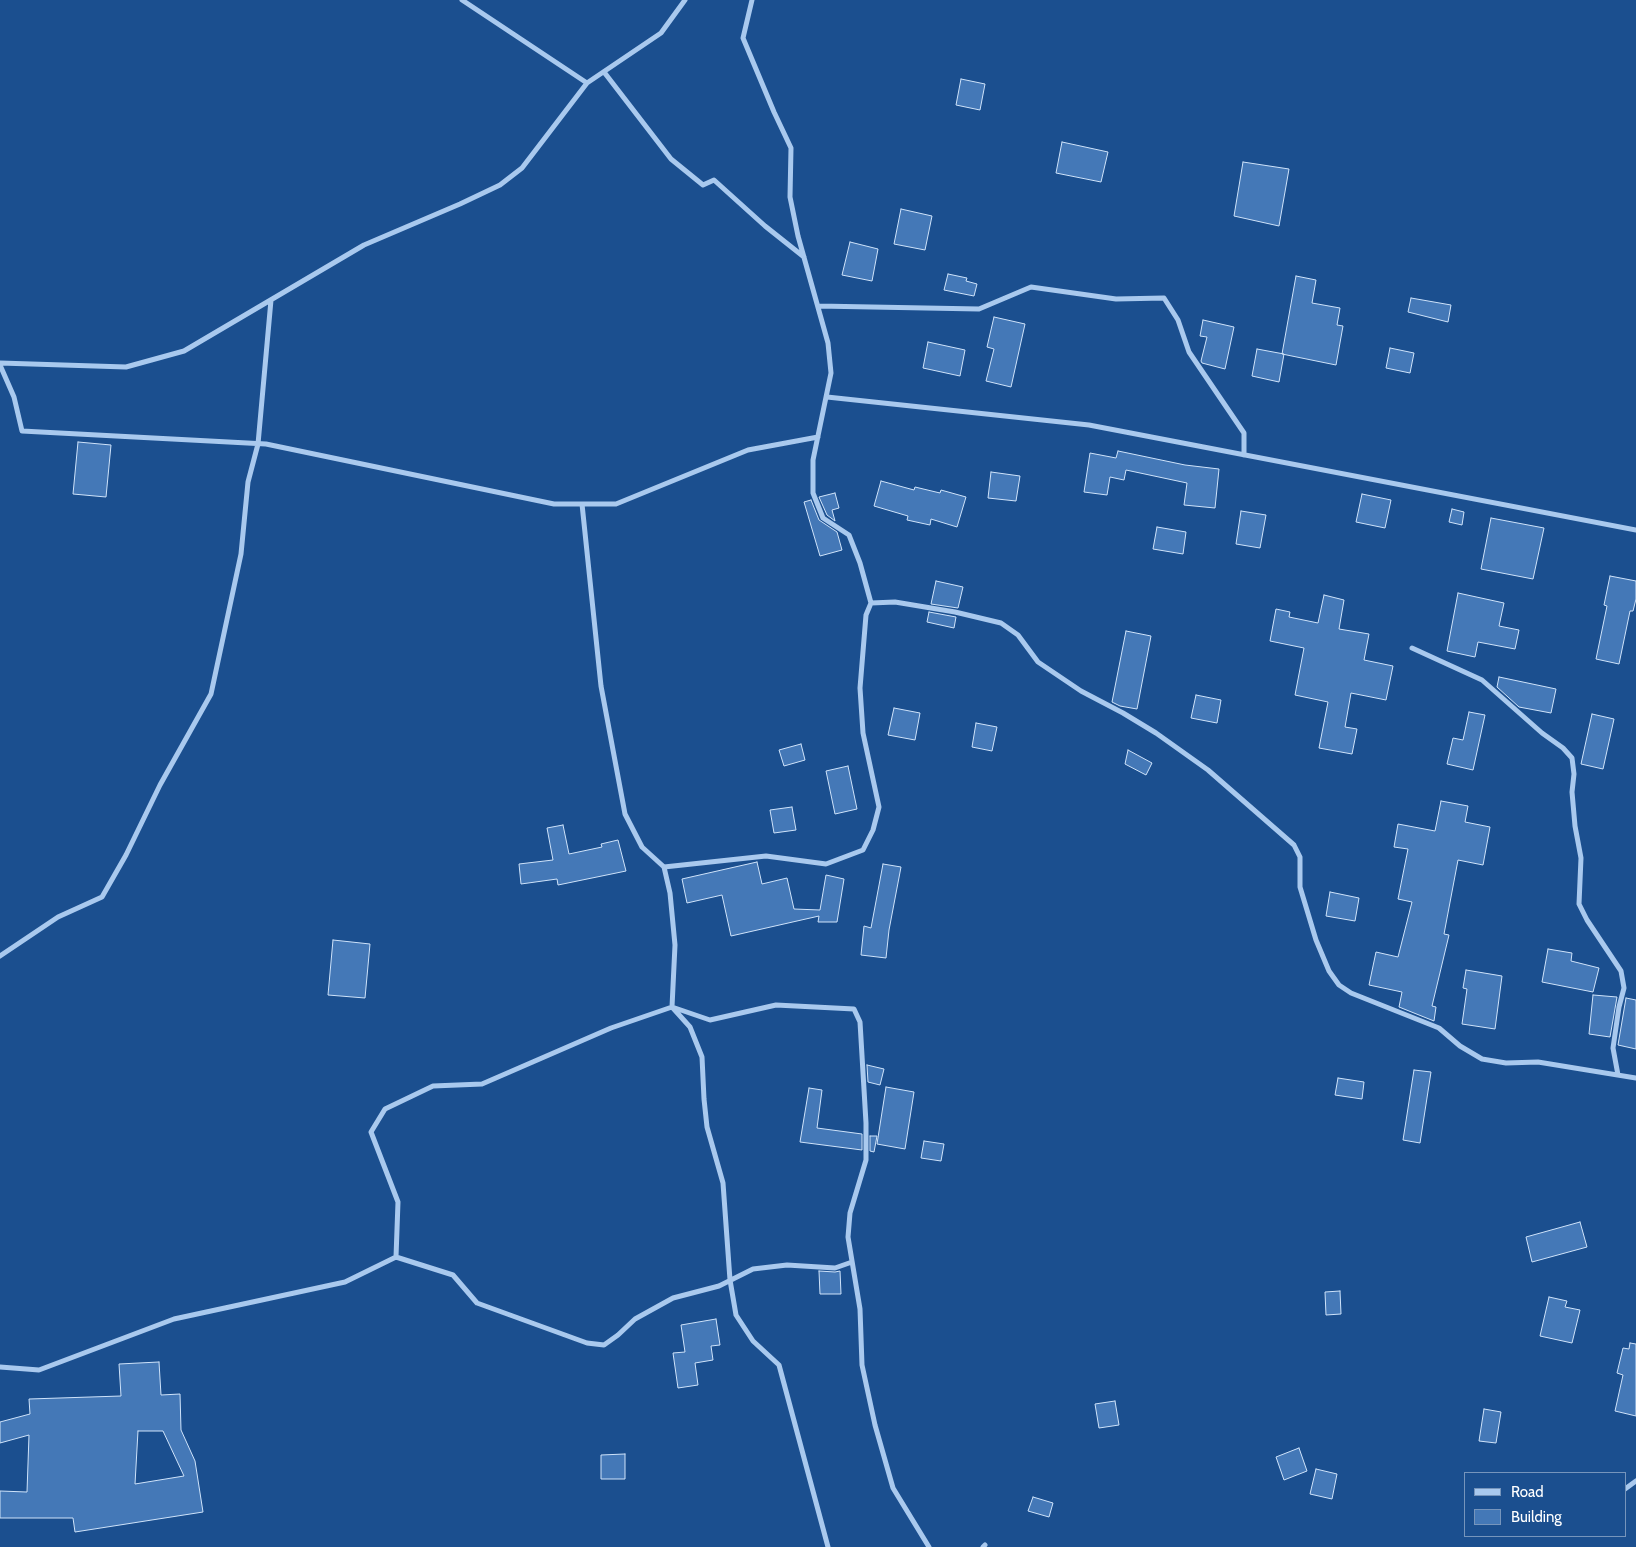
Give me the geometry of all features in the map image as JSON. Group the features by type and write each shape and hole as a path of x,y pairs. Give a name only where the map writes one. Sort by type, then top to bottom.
{"street":[{"path":"462,0 587,83"},
{"path":"685,0 661,33 587,83 522,168 500,185 364,245 184,352 126,367 0,364 14,397 22,431 258,444 554,504 616,504 748,450 818,437"},
{"path":"664,867 766,856 826,864 863,850 873,830 880,807 863,733 860,688 866,615 871,602 860,563 849,535 823,518 813,493 813,460 831,373 828,343 804,257 790,197 791,148 743,38 752,0"},
{"path":"604,72 671,159 703,185 714,180 765,226 804,257"},
{"path":"818,306 979,309 1031,287 1116,299 1164,298 1178,320 1189,352 1244,433 1244,455"},
{"path":"0,956 58,916 102,897 126,855 160,785 211,694 241,554 248,482 258,444 271,300"},
{"path":"827,397 1089,425 1636,530"},
{"path":"582,504 601,686 625,814 642,847 664,867 670,893 675,945 672,1007 690,1027 702,1057 707,1126 723,1183 730,1280 736,1315 752,1341 779,1366 828,1547"},
{"path":"871,602 895,602 955,612 1001,623 1018,635 1038,662 1081,691 1156,733 1208,770 1294,845 1300,857 1300,887 1305,907 1323,955 1339,985 1351,993 1439,1028 1460,1046 1482,1059 1506,1063 1538,1062 1636,1078"},
{"path":"1412,648 1482,680 1542,733 1564,748 1572,758 1575,826 1581,858 1579,904 1587,920 1621,971 1624,988 1618,1007 1613,1048 1618,1075"},
{"path":"396,1257 398,1202 371,1132 385,1109 433,1086 482,1084 611,1028 672,1007 710,1020 776,1005 854,1010 860,1022 866,1123 866,1160 850,1213 848,1237 860,1310 862,1365 875,1425 893,1488 929,1547"},
{"path":"0,1367 39,1370 174,1319 346,1282 396,1257 453,1276 478,1303 587,1343 604,1345 635,1319 674,1298 719,1286 753,1269 787,1265 836,1268 852,1262"}],"building":[{"path":"961,79 985,84 980,110 956,105"},
{"path":"1062,142 1108,152 1101,182 1056,173"},
{"path":"1243,162 1289,169 1279,226 1234,216"},
{"path":"901,209 932,216 925,250 894,244"},
{"path":"850,242 878,249 872,281 842,275"},
{"path":"948,274 967,278 966,281 977,284 974,296 944,290"},
{"path":"1296,276 1316,280 1312,303 1340,308 1337,325 1343,326 1336,365 1282,354"},
{"path":"1411,298 1451,305 1448,322 1408,312"},
{"path":"994,317 1025,324 1011,387 986,381 994,349 987,347"},
{"path":"1203,320 1234,327 1225,369 1202,363 1201,361 1207,337 1200,336"},
{"path":"928,342 965,350 960,376 923,368"},
{"path":"1390,348 1414,353 1410,373 1386,368"},
{"path":"1257,349 1284,354 1279,382 1252,376"},
{"path":"78,442 111,445 106,497 73,494"},
{"path":"1118,451 1185,465 1219,469 1215,508 1184,505 1187,483 1126,470 1124,480 1110,477 1107,495 1084,492 1090,453 1116,458"},
{"path":"991,472 1020,476 1016,501 988,498"},
{"path":"881,481 914,490 915,487 940,493 941,490 966,497 957,527 931,519 930,525 907,520 908,516 874,506"},
{"path":"835,493 839,508 832,510 835,521 827,515 819,497"},
{"path":"1362,494 1391,500 1385,528 1356,522"},
{"path":"811,500 819,520 837,532 842,550 820,556 804,502"},
{"path":"1452,509 1464,512 1462,525 1449,522"},
{"path":"1241,511 1266,515 1260,548 1236,544"},
{"path":"1491,518 1544,528 1533,579 1481,569"},
{"path":"1157,527 1186,532 1183,554 1153,549"},
{"path":"1610,576 1636,581 1636,599 1633,611 1630,611 1619,664 1596,659 1607,606 1604,605"},
{"path":"936,581 963,587 958,608 931,604"},
{"path":"1458,593 1504,603 1499,626 1519,630 1515,649 1478,642 1475,657 1447,651"},
{"path":"1324,595 1344,600 1339,629 1369,634 1364,660 1393,666 1386,700 1351,693 1345,727 1357,729 1352,754 1319,748 1328,702 1295,695 1304,648 1270,641 1276,609 1290,612 1289,617 1318,623"},
{"path":"929,612 956,617 954,628 927,622"},
{"path":"1126,631 1151,636 1137,709 1120,706 1112,702"},
{"path":"1499,677 1556,689 1551,713 1519,707 1497,687"},
{"path":"1196,695 1221,700 1217,723 1191,718"},
{"path":"894,708 920,713 915,740 888,735"},
{"path":"1469,712 1485,715 1473,770 1447,764 1453,738 1463,740"},
{"path":"1592,714 1614,719 1603,769 1581,764"},
{"path":"976,723 997,727 992,751 972,747"},
{"path":"801,744 805,760 784,766 779,750"},
{"path":"1128,750 1152,763 1146,775 1125,764"},
{"path":"848,766 857,809 835,814 826,771"},
{"path":"1441,801 1468,806 1465,822 1490,827 1483,865 1458,860 1444,934 1449,935 1432,1006 1436,1007 1434,1021 1399,1007 1402,992 1369,985 1376,952 1398,957 1412,902 1398,899 1408,849 1394,847 1398,824 1435,831"},
{"path":"792,807 796,830 774,833 770,810"},
{"path":"563,825 569,854 602,847 601,844 618,840 626,871 558,885 557,879 521,884 519,864 553,860 547,828"},
{"path":"757,862 762,884 787,878 794,909 820,910 826,875 844,879 837,922 818,922 819,916 731,936 722,895 687,903 682,879"},
{"path":"883,864 901,867 889,930 886,958 861,955 864,926 871,928"},
{"path":"1330,892 1359,898 1355,921 1326,916"},
{"path":"333,940 370,944 365,998 328,995"},
{"path":"1548,949 1572,953 1571,961 1599,968 1593,992 1542,982"},
{"path":"1466,970 1502,976 1495,1029 1462,1024 1467,989 1463,988"},
{"path":"1593,995 1617,997 1610,1037 1589,1034"},
{"path":"1626,998 1636,1000 1636,1049 1618,1045"},
{"path":"867,1065 884,1069 880,1085 868,1082"},
{"path":"1414,1070 1431,1072 1420,1143 1403,1140"},
{"path":"1338,1078 1364,1082 1362,1099 1335,1095"},
{"path":"886,1087 914,1092 905,1149 877,1144"},
{"path":"809,1088 822,1090 817,1128 862,1134 862,1150 800,1142"},
{"path":"870,1136 877,1136 874,1152 870,1151"},
{"path":"924,1141 944,1144 941,1161 921,1158"},
{"path":"1580,1222 1587,1247 1532,1262 1526,1237"},
{"path":"819,1271 840,1271 841,1294 820,1294"},
{"path":"1340,1291 1341,1314 1326,1315 1325,1292"},
{"path":"1549,1297 1567,1301 1565,1307 1580,1310 1572,1343 1540,1336"},
{"path":"716,1319 720,1345 711,1346 713,1360 695,1363 698,1385 678,1388 673,1353 685,1352 681,1325"},
{"path":"1630,1343 1636,1344 1636,1416 1615,1411 1623,1375 1617,1373 1623,1348 1629,1349"},
{"path":"159,1362 161,1395 180,1394 181,1430 195,1461 203,1512 75,1532 73,1518 0,1518 0,1491 27,1492 29,1435 0,1443 0,1422 30,1414 29,1399 121,1396 119,1364","holes":["138,1431 163,1431 184,1476 135,1484"]},
{"path":"1115,1401 1119,1425 1099,1428 1095,1404"},
{"path":"1484,1409 1501,1412 1496,1443 1479,1441"},
{"path":"1299,1448 1307,1471 1284,1480 1276,1457"},
{"path":"625,1454 625,1479 601,1479 601,1455"},
{"path":"1316,1469 1337,1474 1332,1499 1310,1494"},
{"path":"1033,1497 1053,1503 1049,1517 1028,1511"}]}
